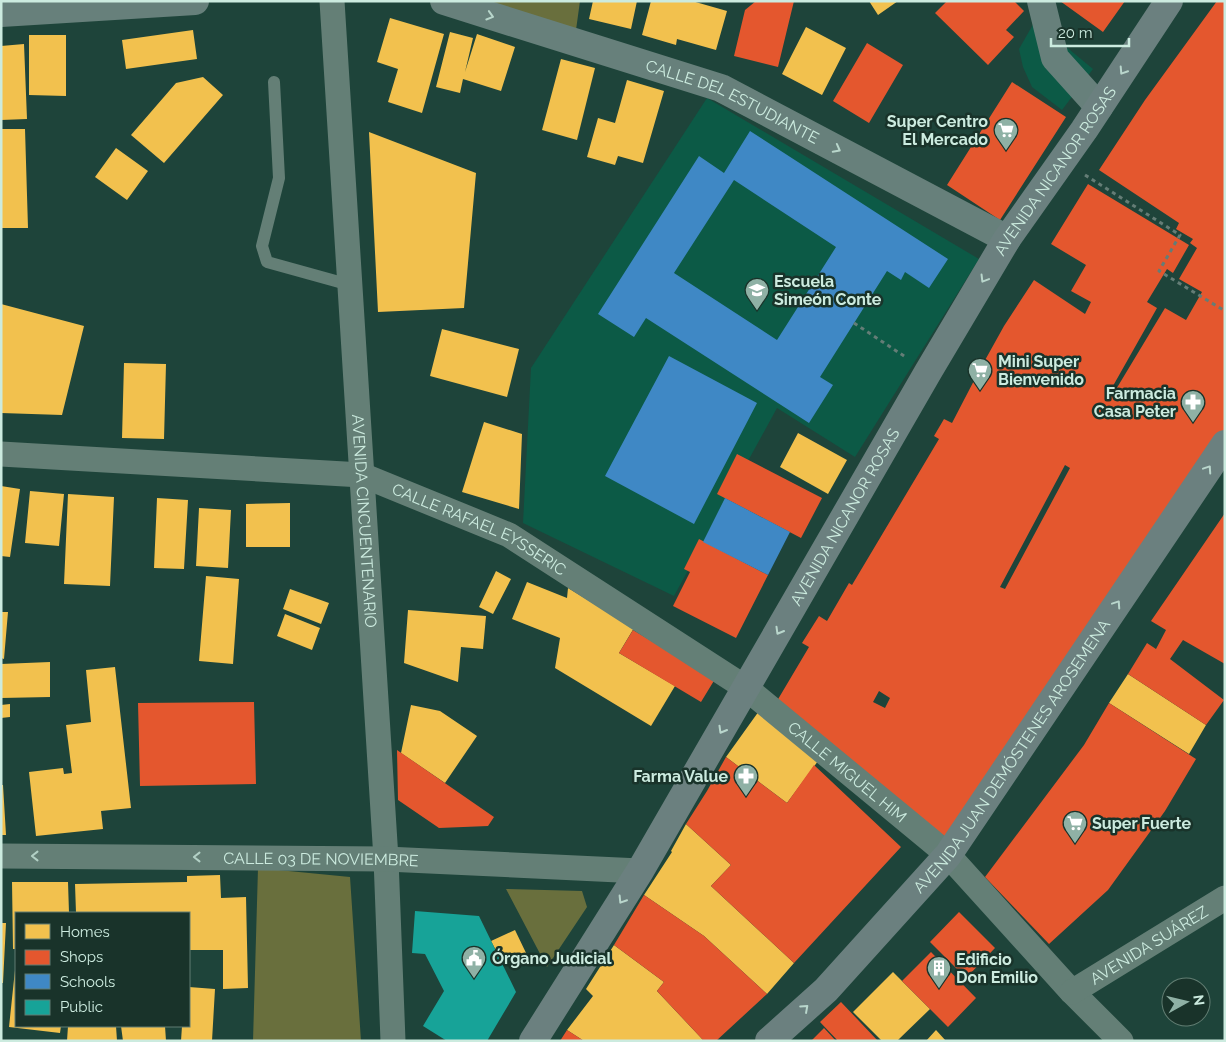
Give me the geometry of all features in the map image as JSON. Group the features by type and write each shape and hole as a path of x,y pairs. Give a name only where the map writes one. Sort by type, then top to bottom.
{"main road":[{"name":"AVENIDA NICANOR ROSAS","path":"533,1041 640,871 923,380 1007,239 1063,161 1169,1"},
{"name":"AVENIDA JUAN DEMÓSTENES AROSEMENA","path":"769,1041 826,990 948,854 1225,444"}],"street":[{"path":"1,12 195,1"},
{"name":"AVENIDA CINCUENTENARIO","path":"332,1 386,859 393,1041"},
{"name":"CALLE DEL ESTUDIANTE","path":"444,1 721,88 1007,239"},
{"path":"1041,1 1056,58 1099,107"},
{"name":"CALLE RAFAEL EYSSERIC","path":"1,454 362,475 509,535 746,688"},
{"name":"CALLE MIGUEL HIM","path":"746,688 948,854 1072,992 1121,1041"},
{"name":"CALLE 03 DE NOVIEMBRE","path":"1,856 386,859 640,871"},
{"name":"AVENIDA SUÁREZ","path":"1072,992 1225,898"}],"lane":[{"path":"274,82 279,178 262,246 267,262 350,285"}],"path":[{"path":"1063,161 1180,235 1158,271 1225,311"},
{"path":"854,323 914,363"}],"shaded area":[{"path":"467,1 580,1 576,30"},
{"path":"1035,21 1093,69 1062,110 1032,87 1023,67 1019,49"},
{"name":"Escuela Simeón Conte","path":"707,98 979,259 855,457 777,408 674,596 523,523 531,368"},
{"path":"258,868 350,877 361,1041 253,1041"},
{"path":"506,889 582,891 587,907 547,967"}],"building: Homes":[{"path":"593,1 637,1 631,29 589,19"},
{"path":"651,1 692,1 727,11 716,50 677,39 676,45 642,35"},
{"path":"869,1 898,1 878,15"},
{"path":"390,18 444,34 422,113 388,102 398,69 377,62"},
{"path":"806,27 846,48 822,95 782,74"},
{"path":"193,30 197,59 126,69 122,40"},
{"path":"450,32 473,38 465,72 477,34 515,47 501,91 463,79 460,93 436,87"},
{"path":"29,35 66,35 66,96 29,95"},
{"path":"24,44 27,119 1,120 1,46"},
{"path":"561,59 595,68 577,140 542,130"},
{"path":"203,77 223,95 164,163 131,135 176,83"},
{"path":"627,80 664,91 643,163 618,156 615,165 587,157 598,118 615,123"},
{"path":"1,129 25,129 28,228 1,228"},
{"path":"369,132 476,173 464,308 378,312"},
{"path":"116,148 148,171 127,200 95,177"},
{"path":"1,304 84,326 62,415 1,413"},
{"path":"442,329 519,349 507,397 430,376"},
{"path":"124,363 166,364 164,439 122,438"},
{"path":"484,422 522,434 519,509 462,492"},
{"path":"798,433 847,460 828,494 780,467"},
{"path":"1,486 20,489 10,557 1,556"},
{"path":"30,491 64,494 59,546 25,543"},
{"path":"68,494 114,497 110,586 64,584"},
{"path":"157,498 188,500 184,569 154,568"},
{"path":"290,503 290,547 246,547 246,504"},
{"path":"199,508 231,510 228,568 196,566"},
{"path":"496,571 511,579 493,614 479,607"},
{"path":"206,576 239,579 233,664 199,661"},
{"path":"527,582 567,598 568,588 634,628 619,653 675,686 651,726 555,668 560,638 512,619"},
{"path":"290,589 329,603 321,624 283,609"},
{"path":"408,610 486,616 483,649 461,647 458,682 404,663"},
{"path":"1,612 8,612 4,659 1,658"},
{"path":"285,614 320,628 312,650 277,636"},
{"path":"50,662 50,697 1,698 1,664"},
{"path":"115,667 131,808 101,811 103,829 36,836 29,772 63,768 64,774 72,773 66,725 91,722 86,670"},
{"path":"1128,674 1206,725 1189,754 1109,703"},
{"path":"10,704 10,717 1,718 1,705"},
{"path":"411,705 440,711 477,736 445,783 401,753"},
{"path":"759,711 821,757 787,803 726,757"},
{"path":"1,785 3,785 6,835 1,835"},
{"path":"686,824 731,865 711,886 794,963 767,994 704,936 644,895 672,852"},
{"path":"220,875 221,898 246,897 248,988 223,989 223,950 190,950 190,912 76,912 75,884 187,882 187,876"},
{"path":"12,882 68,882 69,912 15,912 15,949 13,949"},
{"path":"1,923 6,923 3,983 1,983"},
{"path":"515,930 527,955 504,966 491,941"},
{"path":"614,945 664,982 657,991 704,1041 584,1041 567,1030 593,996 586,989"},
{"path":"15,970 15,1027 61,1027 60,1033 9,1027"},
{"path":"893,972 930,1009 897,1041 882,1041 853,1012"},
{"path":"190,987 215,989 212,1041 181,1041 182,1027 190,1027"},
{"path":"68,1027 116,1027 117,1041 67,1041"},
{"path":"121,1027 165,1027 166,1041 123,1041"},
{"path":"936,1030 946,1041 926,1041"}],"building: Shops":[{"path":"756,1 794,1 778,67 734,56 745,10"},
{"path":"947,1 1014,1 1024,11 1006,30 1014,37 988,65 935,13"},
{"path":"1060,1 1125,1 1103,32"},
{"path":"1217,1 1225,1 1225,431 945,837 774,706 809,647 802,643 819,616 827,621 849,583 852,585 939,439 934,436 944,419 952,423 1004,326 1034,280 1085,314 1091,302 1071,291 1086,265 1051,244 1088,184 1189,245 1173,273 1167,269 1147,302 1157,308 1109,393 1112,396 1165,308 1186,320 1202,292 1179,279 1197,248 1190,243 1193,239 1176,229 1179,223 1099,170 1145,100","holes":["1065,465 1070,468 1005,589 1000,587","879,691 890,698 885,708 873,702"]},
{"path":"867,43 903,65 869,123 833,101"},
{"name":"Super Centro El Mercado","path":"1012,82 1066,117 1000,220 947,185"},
{"path":"737,454 822,498 801,538 717,494"},
{"path":"1225,513 1225,664 1183,640 1170,659 1224,700 1206,725 1128,674 1147,643 1156,649 1166,630 1151,621"},
{"path":"699,539 768,575 736,638 673,606 690,572 684,569"},
{"path":"633,630 715,679 701,702 619,653"},
{"path":"254,702 256,784 140,786 138,703"},
{"name":"Super Fuerte","path":"1109,703 1196,759 1165,811 1108,890 1049,944 985,877 1084,745"},
{"path":"397,750 494,817 488,826 439,828 398,800"},
{"path":"726,757 787,803 814,765 901,847 794,963 711,886 731,865 686,824"},
{"path":"644,895 704,936 767,994 716,1041 704,1041 657,991 664,982 614,945"},
{"path":"959,912 995,948 966,978 930,942"},
{"name":"Edificio Don Emilio","path":"931,952 976,998 948,1027 902,981"},
{"path":"841,1002 878,1041 838,1041 820,1022"},
{"path":"824,1028 836,1041 811,1041"},
{"path":"567,1030 584,1041 560,1041"}],"building: Schools":[{"path":"750,131 948,259 929,288 905,272 901,280 887,271 820,377 833,385 809,423 646,318 634,337 598,314 699,156 724,173","holes":["734,180 836,247 777,340 674,273"]},
{"path":"669,356 757,403 694,524 605,476"},
{"path":"725,498 790,532 768,575 703,542"}],"building: Public":[{"name":"Órgano Judicial","path":"415,911 479,916 516,992 487,1041 447,1041 423,1026 444,991 425,954 412,953"}],"place":[{"name":"Super Centro El Mercado","path":"1006,151"},
{"name":"Escuela Simeón Conte","path":"757,311"},
{"name":"Mini Super Bienvenido","path":"980,391"},
{"name":"Farmacia Casa Peter","path":"1193,423"},
{"name":"Farma Value","path":"746,797"},
{"name":"Super Fuerte","path":"1075,844"},
{"name":"Órgano Judicial","path":"474,979"},
{"name":"Edificio Don Emilio","path":"939,989"}]}
